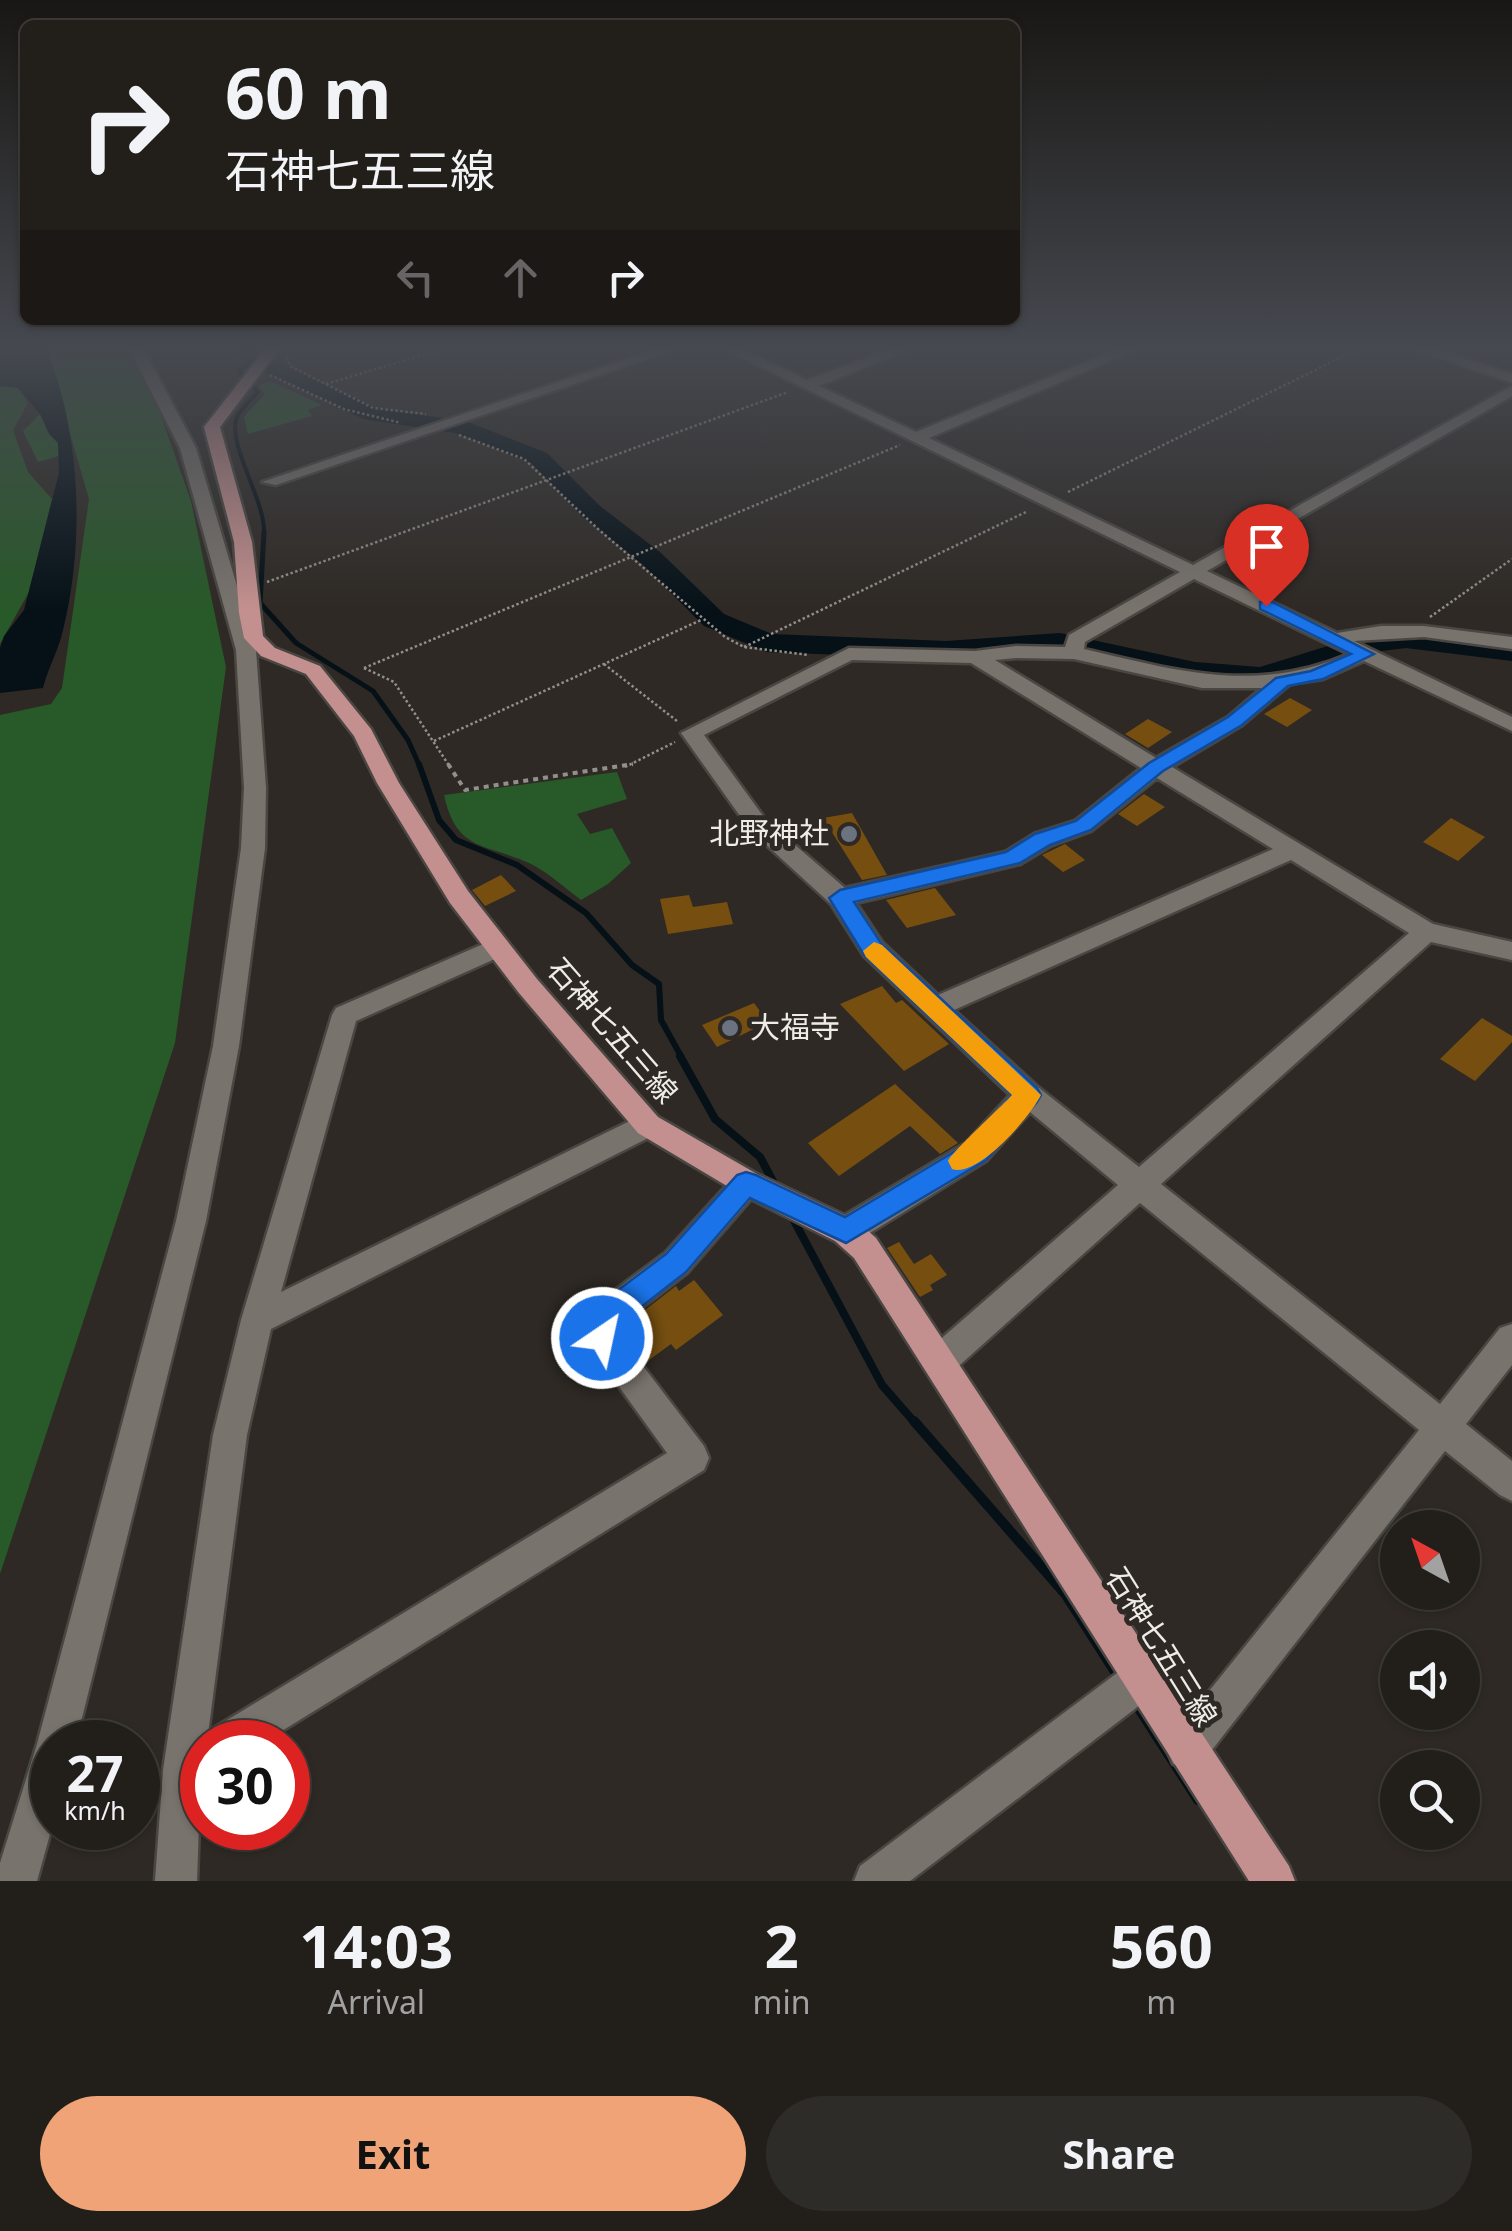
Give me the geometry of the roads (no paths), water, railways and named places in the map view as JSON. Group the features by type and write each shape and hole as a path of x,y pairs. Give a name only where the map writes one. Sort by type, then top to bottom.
{"main road":[{"name":"石神七五三線","path":"214,436 243,542 248,614 254,638 268,652 314,670 364,734 388,783 459,897 648,1125 746,1184 846,1231 865,1248 1274,1881"}],"street":[{"path":"62,1720 191,1221 226,1046 254,848 246,650 182,436"},
{"path":"270,482 412,436"},
{"path":"913,436 1512,724"},
{"path":"918,438 923,436"},
{"path":"1074,647 1195,572 1432,436"},
{"path":"1337,640 1371,631 1412,629 1512,643"},
{"path":"1365,654 1316,675 1282,682 1202,682 1074,647 976,657 849,654 692,733 758,825 840,898 872,949 1028,1095 1512,1483"},
{"path":"976,657 1426,932 1512,951"},
{"path":"840,898 1012,858 1042,840 1084,826 1156,767 1235,721 1282,682"},
{"path":"935,1007 1293,850"},
{"path":"940,1361 1426,932"},
{"path":"198,1720 230,1435 256,1320 346,1015 497,947"},
{"path":"846,1231 976,1152 1028,1095"},
{"path":"256,1320 648,1125"},
{"path":"264,1720 692,1458 602,1338 603,1318 676,1263 746,1184"},
{"path":"1187,1750 1512,1338"},
{"path":"875,1881 1143,1678"},
{"path":"16,1881 30,1832"},
{"path":"176,1881 181,1850"}],"waterway":[{"path":"236,436 264,533"},
{"path":"482,436 539,458 591,511 652,559 714,620 767,643 946,650 1060,642 1195,671 1260,676 1303,666 1360,645 1406,639 1512,652"},
{"path":"264,533 260,603 296,643 373,691 408,740 420,767"},
{"path":"419,764 439,820 456,840 517,865 586,913 632,965 659,984 661,1020 682,1058"},
{"path":"680,1056 715,1119 760,1157 777,1189"},
{"path":"790,1213 882,1385 916,1424"},
{"path":"914,1421 1066,1595 1119,1678"},
{"path":"1134,1701 1198,1800"}],"place":[{"name":"北野神社","path":"849,834"},
{"name":"大福寺","path":"730,1028"}]}
